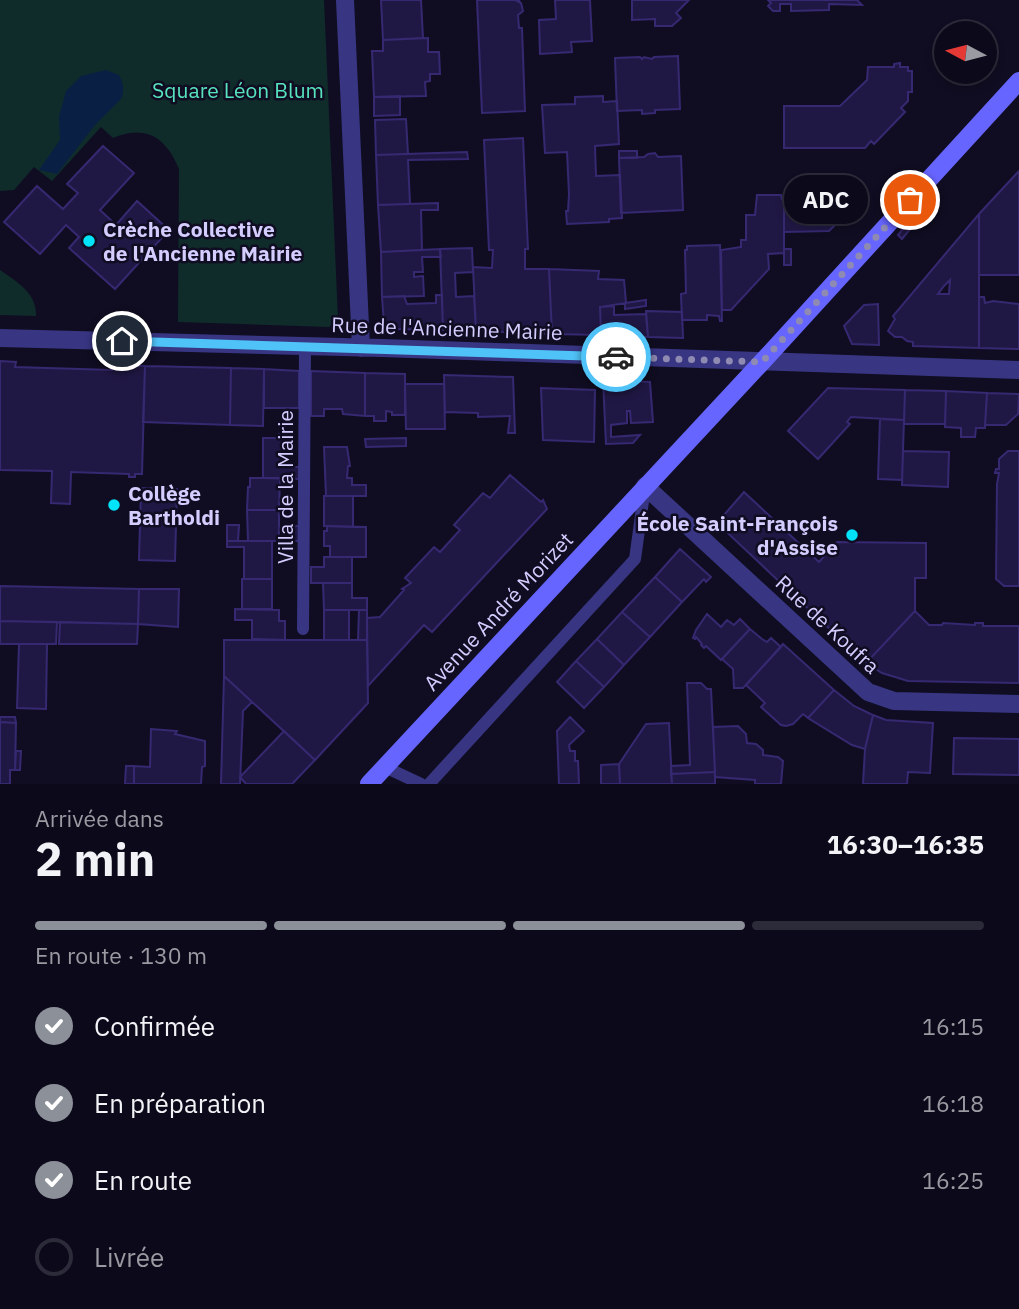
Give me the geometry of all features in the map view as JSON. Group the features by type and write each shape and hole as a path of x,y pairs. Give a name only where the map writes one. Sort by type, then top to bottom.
{"main road":[{"name":"Avenue André Morizet","path":"369,784 1019,81"}],"street":[{"path":"345,0 361,348"},
{"name":"Rue de l'Ancienne Mairie","path":"0,338 1019,370"},
{"name":"Rue de Koufra","path":"645,486 868,692 894,701 1019,704"}],"lane":[{"name":"Villa de la Mairie","path":"303,629 305,346"},
{"path":"429,784 635,559 645,486"},
{"path":"385,767 421,784"}],"green space":[{"name":"Square Léon Blum","path":"0,0 324,0 338,319 329,327 178,322 179,169 168,149 145,133 113,138 101,127 52,181 34,167 14,190 0,191"},
{"path":"0,270 30,295 36,316 0,315"}],"water":[{"path":"106,70 119,75 123,89 121,99 95,125 57,174 39,170 60,140 59,117 66,91 81,76"}],"building":[{"path":"381,0 421,0 423,38 383,40"},
{"path":"477,0 520,0 517,1 521,3 523,11 518,15 519,28 522,28 525,111 482,113"},
{"path":"555,0 590,0 592,41 571,42 572,52 540,54 539,20 556,19"},
{"path":"632,0 689,0 676,13 681,18 672,26 655,26 655,19 632,20"},
{"path":"768,0 857,0 862,5 829,4 829,10 791,11 791,4 780,4 780,11 773,11 768,6 771,3"},
{"path":"428,38 428,52 439,52 440,74 430,74 430,81 425,82 426,96 374,97 372,51 383,51 383,40"},
{"path":"678,56 680,109 655,110 655,113 642,114 642,110 617,111 615,58 652,59"},
{"path":"900,63 900,67 908,67 908,71 912,71 912,92 908,92 908,101 901,108 905,112 874,144 871,141 865,148 784,148 784,106 840,106 867,80 868,67 894,67 894,64"},
{"path":"400,96 400,115 374,116 374,97"},
{"path":"603,96 603,102 617,101 619,144 595,146 596,176 620,175 622,218 609,219 609,222 567,224 567,152 545,153 542,105 575,104 575,97"},
{"path":"406,119 408,154 376,155 375,120"},
{"path":"523,138 528,249 525,249 525,269 549,269 552,334 476,331 473,267 492,268 493,250 489,250 484,140"},
{"path":"103,146 134,173 100,210 116,225 137,201 169,230 115,289 69,248 79,237 66,225 40,254 4,222 37,186 63,209 78,193 67,184"},
{"path":"619,151 637,151 637,158 619,158"},
{"path":"467,152 468,159 408,160 410,204 378,205 376,155"},
{"path":"655,153 658,157 681,156 683,210 621,213 619,158 644,157"},
{"path":"1019,171 1019,275 979,275 979,214"},
{"path":"757,195 781,195 784,199 784,253 768,254 769,269 731,310 722,310 721,250 741,247 741,240 746,240 746,215 755,215"},
{"path":"784,199 837,199 837,223 829,231 784,232"},
{"path":"438,203 438,210 421,210 422,250 381,252 378,205"},
{"path":"979,214 979,348 913,346 913,342 895,337 888,331 895,319 893,316","holes":["950,280 949,294 938,294"]},
{"path":"907,224 911,228 902,239 898,235"},
{"path":"720,245 722,321 719,316 707,315 707,320 682,320 681,294 686,293 687,246"},
{"path":"472,248 473,272 455,273 456,297 474,296 476,331 443,330 440,249"},
{"path":"440,249 441,257 422,257 423,272 414,272 414,277 423,276 424,296 382,297 381,252"},
{"path":"784,249 791,249 791,265 784,265"},
{"path":"549,269 599,271 598,279 624,280 626,303 600,307 601,335 552,334"},
{"path":"436,295 442,295 443,330 393,329 384,324 382,297 404,296 407,304 436,303"},
{"path":"979,297 984,297 985,303 993,301 1019,304 1019,349 979,348"},
{"path":"646,300 646,306 625,309 625,303"},
{"path":"878,304 879,345 852,344 844,326 864,305"},
{"path":"614,306 614,315 646,314 648,337 601,335 600,307"},
{"path":"646,311 682,312 683,338 648,337"},
{"path":"0,361 16,362 15,367 112,370 113,365 145,366 142,474 129,477 129,474 71,472 70,504 51,503 52,471 0,470"},
{"path":"145,366 231,368 230,425 143,422"},
{"path":"231,368 264,369 263,426 230,425"},
{"path":"264,369 299,371 299,408 264,408"},
{"path":"311,371 365,373 365,416 343,414 342,409 324,409 324,416 311,416"},
{"path":"365,373 405,374 405,415 392,415 392,412 386,411 386,421 374,421 374,416 365,416"},
{"path":"444,375 513,377 515,433 508,433 510,416 478,417 478,413 445,412"},
{"path":"603,380 650,382 653,422 631,423 630,411 627,411 627,423 611,425 611,437 640,435 633,443 606,444"},
{"path":"405,384 444,384 445,429 406,429"},
{"path":"541,388 595,390 594,442 543,440"},
{"path":"828,388 905,390 904,420 851,417 847,422 850,424 818,459 788,431"},
{"path":"905,390 946,391 945,424 904,424"},
{"path":"946,391 987,393 985,428 976,428 975,437 961,437 961,428 945,427"},
{"path":"987,393 1019,394 1018,414 1006,425 985,425"},
{"path":"880,419 904,420 902,480 878,479"},
{"path":"279,434 287,435 287,467 299,467 299,479 263,478 263,438 279,438"},
{"path":"406,438 406,446 366,447 365,439"},
{"path":"324,447 347,447 350,466 347,478 352,478 352,485 366,485 366,496 326,496"},
{"path":"903,451 949,452 948,487 902,485"},
{"path":"1008,451 1019,451 1019,586 1004,586 996,579 999,473 995,473 996,469 999,469 999,459"},
{"path":"510,475 541,502 543,500 547,509 432,632 424,625 368,686 367,618 380,617 404,590 402,589 411,583 405,578 434,547 440,552 460,530 454,525 483,493 490,498"},
{"path":"250,478 280,478 279,510 247,510"},
{"path":"141,488 177,489 175,561 139,560"},
{"path":"744,492 819,562 837,542 926,543 926,578 915,578 915,611 866,663 717,523"},
{"path":"324,496 353,496 353,527 324,526"},
{"path":"247,510 279,510 279,541 248,541"},
{"path":"227,525 239,525 238,541 227,541"},
{"path":"288,526 299,526 299,541 287,541"},
{"path":"327,526 366,527 366,557 330,557 330,546 324,546 324,531 327,531"},
{"path":"227,541 272,541 272,579 244,579 244,547 227,547"},
{"path":"680,549 711,577 706,582 704,579 682,602 655,577"},
{"path":"324,557 352,557 352,583 311,583 311,567 324,567"},
{"path":"655,577 682,602 650,637 622,612"},
{"path":"242,579 272,579 272,609 242,609"},
{"path":"323,583 352,583 352,598 367,598 367,610 324,610"},
{"path":"0,586 139,589 138,624 0,621"},
{"path":"139,589 179,589 178,627 138,624"},
{"path":"235,609 279,610 279,621 285,621 285,640 252,639 252,620 235,620"},
{"path":"324,610 349,610 349,640 324,640"},
{"path":"359,610 367,610 367,640 358,640"},
{"path":"915,611 929,625 983,623 983,626 1019,626 1019,683 908,681 882,673 866,663"},
{"path":"622,612 650,637 624,665 597,639"},
{"path":"707,614 721,627 727,620 734,625 740,619 750,629 721,660 706,646 704,648 696,637 693,638"},
{"path":"0,621 57,622 56,644 0,644"},
{"path":"60,622 138,624 137,644 59,644"},
{"path":"750,629 767,642 771,638 781,647 743,688 734,688 733,669 722,659"},
{"path":"597,639 624,665 604,687 576,661"},
{"path":"224,640 367,640 368,703 315,760 224,676"},
{"path":"19,644 47,644 46,709 17,708"},
{"path":"783,644 834,690 808,718 803,714 793,724 786,726 781,725 761,707 765,703 746,685"},
{"path":"576,661 604,687 584,708 557,682"},
{"path":"224,676 252,702 243,711 240,784 221,784"},
{"path":"687,683 701,683 711,689 715,772 671,774 671,766 690,765"},
{"path":"834,690 854,706 873,715 865,749 852,745 808,718"},
{"path":"873,715 886,720 933,723 930,773 908,772 907,784 863,784 865,749"},
{"path":"0,717 15,717 16,723 0,722"},
{"path":"570,717 584,731 569,745 570,751 575,751 575,761 578,761 579,784 559,784 557,731"},
{"path":"0,722 16,723 15,770 10,770 10,784 0,784"},
{"path":"669,723 672,784 620,784 619,764 646,724"},
{"path":"738,726 746,734 747,743 756,744 763,750 763,755 778,757 783,761 781,784 755,784 755,780 715,777 713,727"},
{"path":"151,729 177,731 175,734 205,741 205,766 202,767 201,784 134,784 134,766 150,767"},
{"path":"284,731 315,760 292,784 246,784 240,777"},
{"path":"954,738 1019,739 1019,775 953,774"},
{"path":"16,751 21,751 20,770 15,770"},
{"path":"619,764 620,784 601,784 601,765"},
{"path":"126,766 134,766 134,784 125,784"},
{"path":"715,772 715,784 672,784 671,774"}],"way so far":[{"path":"616,357 762,362 910,200"}],"place":[{"name":"ADC","path":"910,200"},
{"name":"Crèche Collective de l'Ancienne Mairie","path":"89,241"},
{"name":"Collège Bartholdi","path":"114,505"},
{"name":"École Saint-François d'Assise","path":"852,535"}],"route":[{"path":"122,341 616,357"}]}
